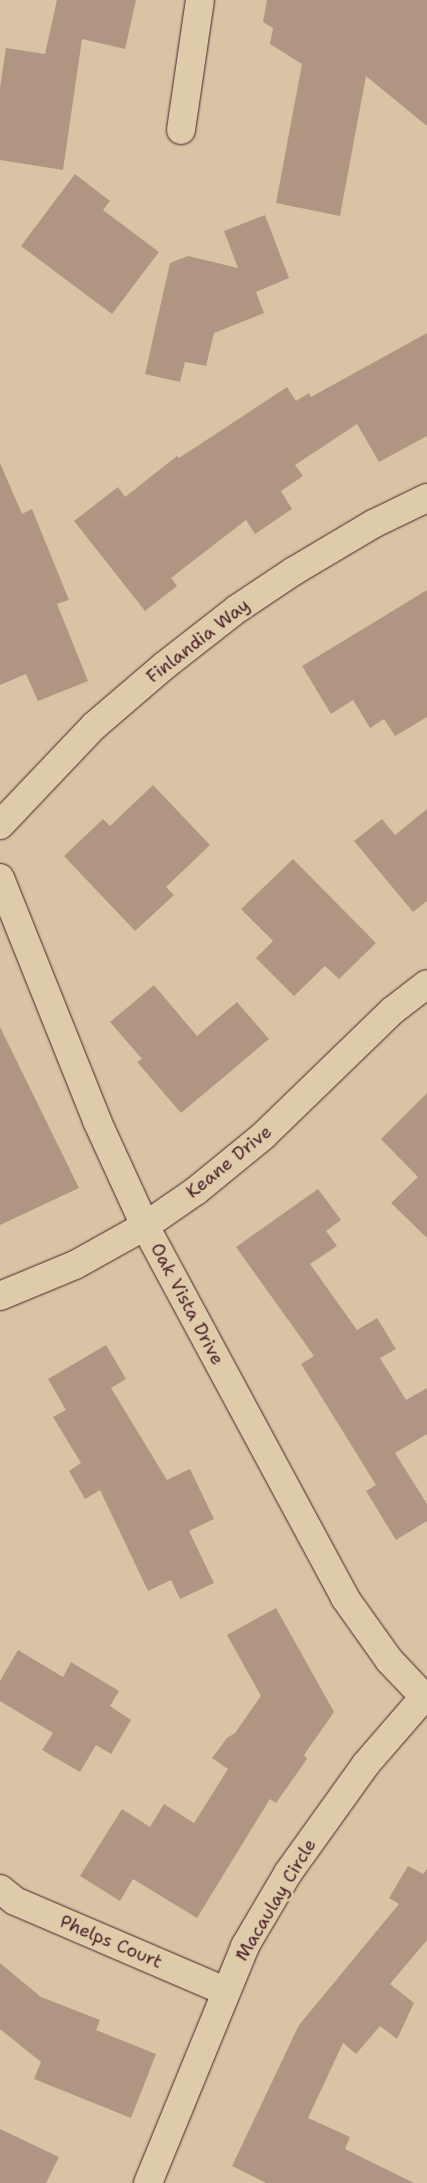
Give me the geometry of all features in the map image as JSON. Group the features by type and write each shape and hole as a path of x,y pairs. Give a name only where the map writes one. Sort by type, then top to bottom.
{"street":[{"path":"181,130 200,0"},
{"name":"Finlandia Way","path":"0,824 94,726 164,666 229,615 294,571 373,524 427,498"},
{"name":"Oak Vista Drive","path":"0,878 97,1121 145,1226 345,1598 389,1660 425,1698"},
{"name":"Keane Drive","path":"0,1296 75,1264 145,1226 197,1190 263,1136 392,1011 427,984"},
{"name":"Macaulay Circle","path":"148,2183 245,1946 288,1873 366,1764 425,1698"},
{"name":"Phelps Court","path":"0,1889 15,1900 225,1991"}],"building":[{"path":"57,0 136,0 125,49 82,39 63,170 0,160 0,88 6,48 45,54"},
{"path":"267,0 427,0 427,126 366,76 340,216 276,203 302,64 270,44 273,28 263,22"},
{"path":"75,174 110,201 103,210 159,252 112,314 21,246"},
{"path":"265,215 289,278 256,292 264,313 214,333 206,366 185,362 180,382 145,374 170,263 188,256 238,268 224,231"},
{"path":"427,333 427,436 379,462 357,424 295,465 303,476 281,491 292,509 255,534 246,520 171,578 177,586 145,611 74,521 118,487 125,497 177,456 179,458 287,387 296,401 309,393 311,397"},
{"path":"0,463 22,514 32,509 69,600 57,604 88,681 38,701 26,674 0,685"},
{"path":"427,590 427,717 395,736 384,719 370,728 353,700 331,714 302,666"},
{"path":"153,785 210,845 166,887 174,895 135,931 64,856 103,819 110,826"},
{"path":"427,809 427,901 413,912 354,841 382,819 395,835"},
{"path":"293,859 376,943 339,979 325,966 294,996 256,958 273,941 241,909"},
{"path":"154,985 197,1036 237,1002 269,1039 181,1113 137,1062 142,1059 110,1022"},
{"path":"0,1027 79,1188 0,1225"},
{"path":"427,1093 427,1238 391,1203 418,1177 381,1139"},
{"path":"318,1189 341,1220 326,1231 337,1246 310,1264 357,1330 377,1318 396,1349 380,1358 406,1400 427,1388 427,1434 395,1453 427,1504 427,1521 396,1540 366,1491 376,1485 301,1364 314,1356 236,1247"},
{"path":"106,1345 126,1379 111,1388 167,1480 190,1469 214,1519 189,1531 214,1583 180,1599 171,1580 148,1591 100,1490 85,1499 69,1471 81,1463 53,1417 66,1410 48,1379"},
{"path":"276,1608 334,1712 304,1755 307,1759 276,1803 270,1799 197,1918 133,1879 120,1901 80,1876 122,1809 150,1827 164,1804 194,1823 228,1769 212,1758 227,1738 235,1733 261,1696 227,1635"},
{"path":"18,1650 63,1677 71,1662 119,1691 110,1706 131,1720 111,1754 96,1745 80,1772 42,1750 53,1733 0,1701 0,1681"},
{"path":"408,1866 423,1874 427,1869 427,1940 390,1984 414,2003 397,2039 380,2026 356,2054 343,2043 308,2118 350,2137 345,2149 414,2183 266,2183 232,2166 299,2025 399,1904 389,1898"},
{"path":"0,1963 41,1997 100,2020 96,2030 156,2054 131,2118 34,2079 41,2062 0,2029"},
{"path":"0,2129 59,2157 46,2183 0,2183"}]}
